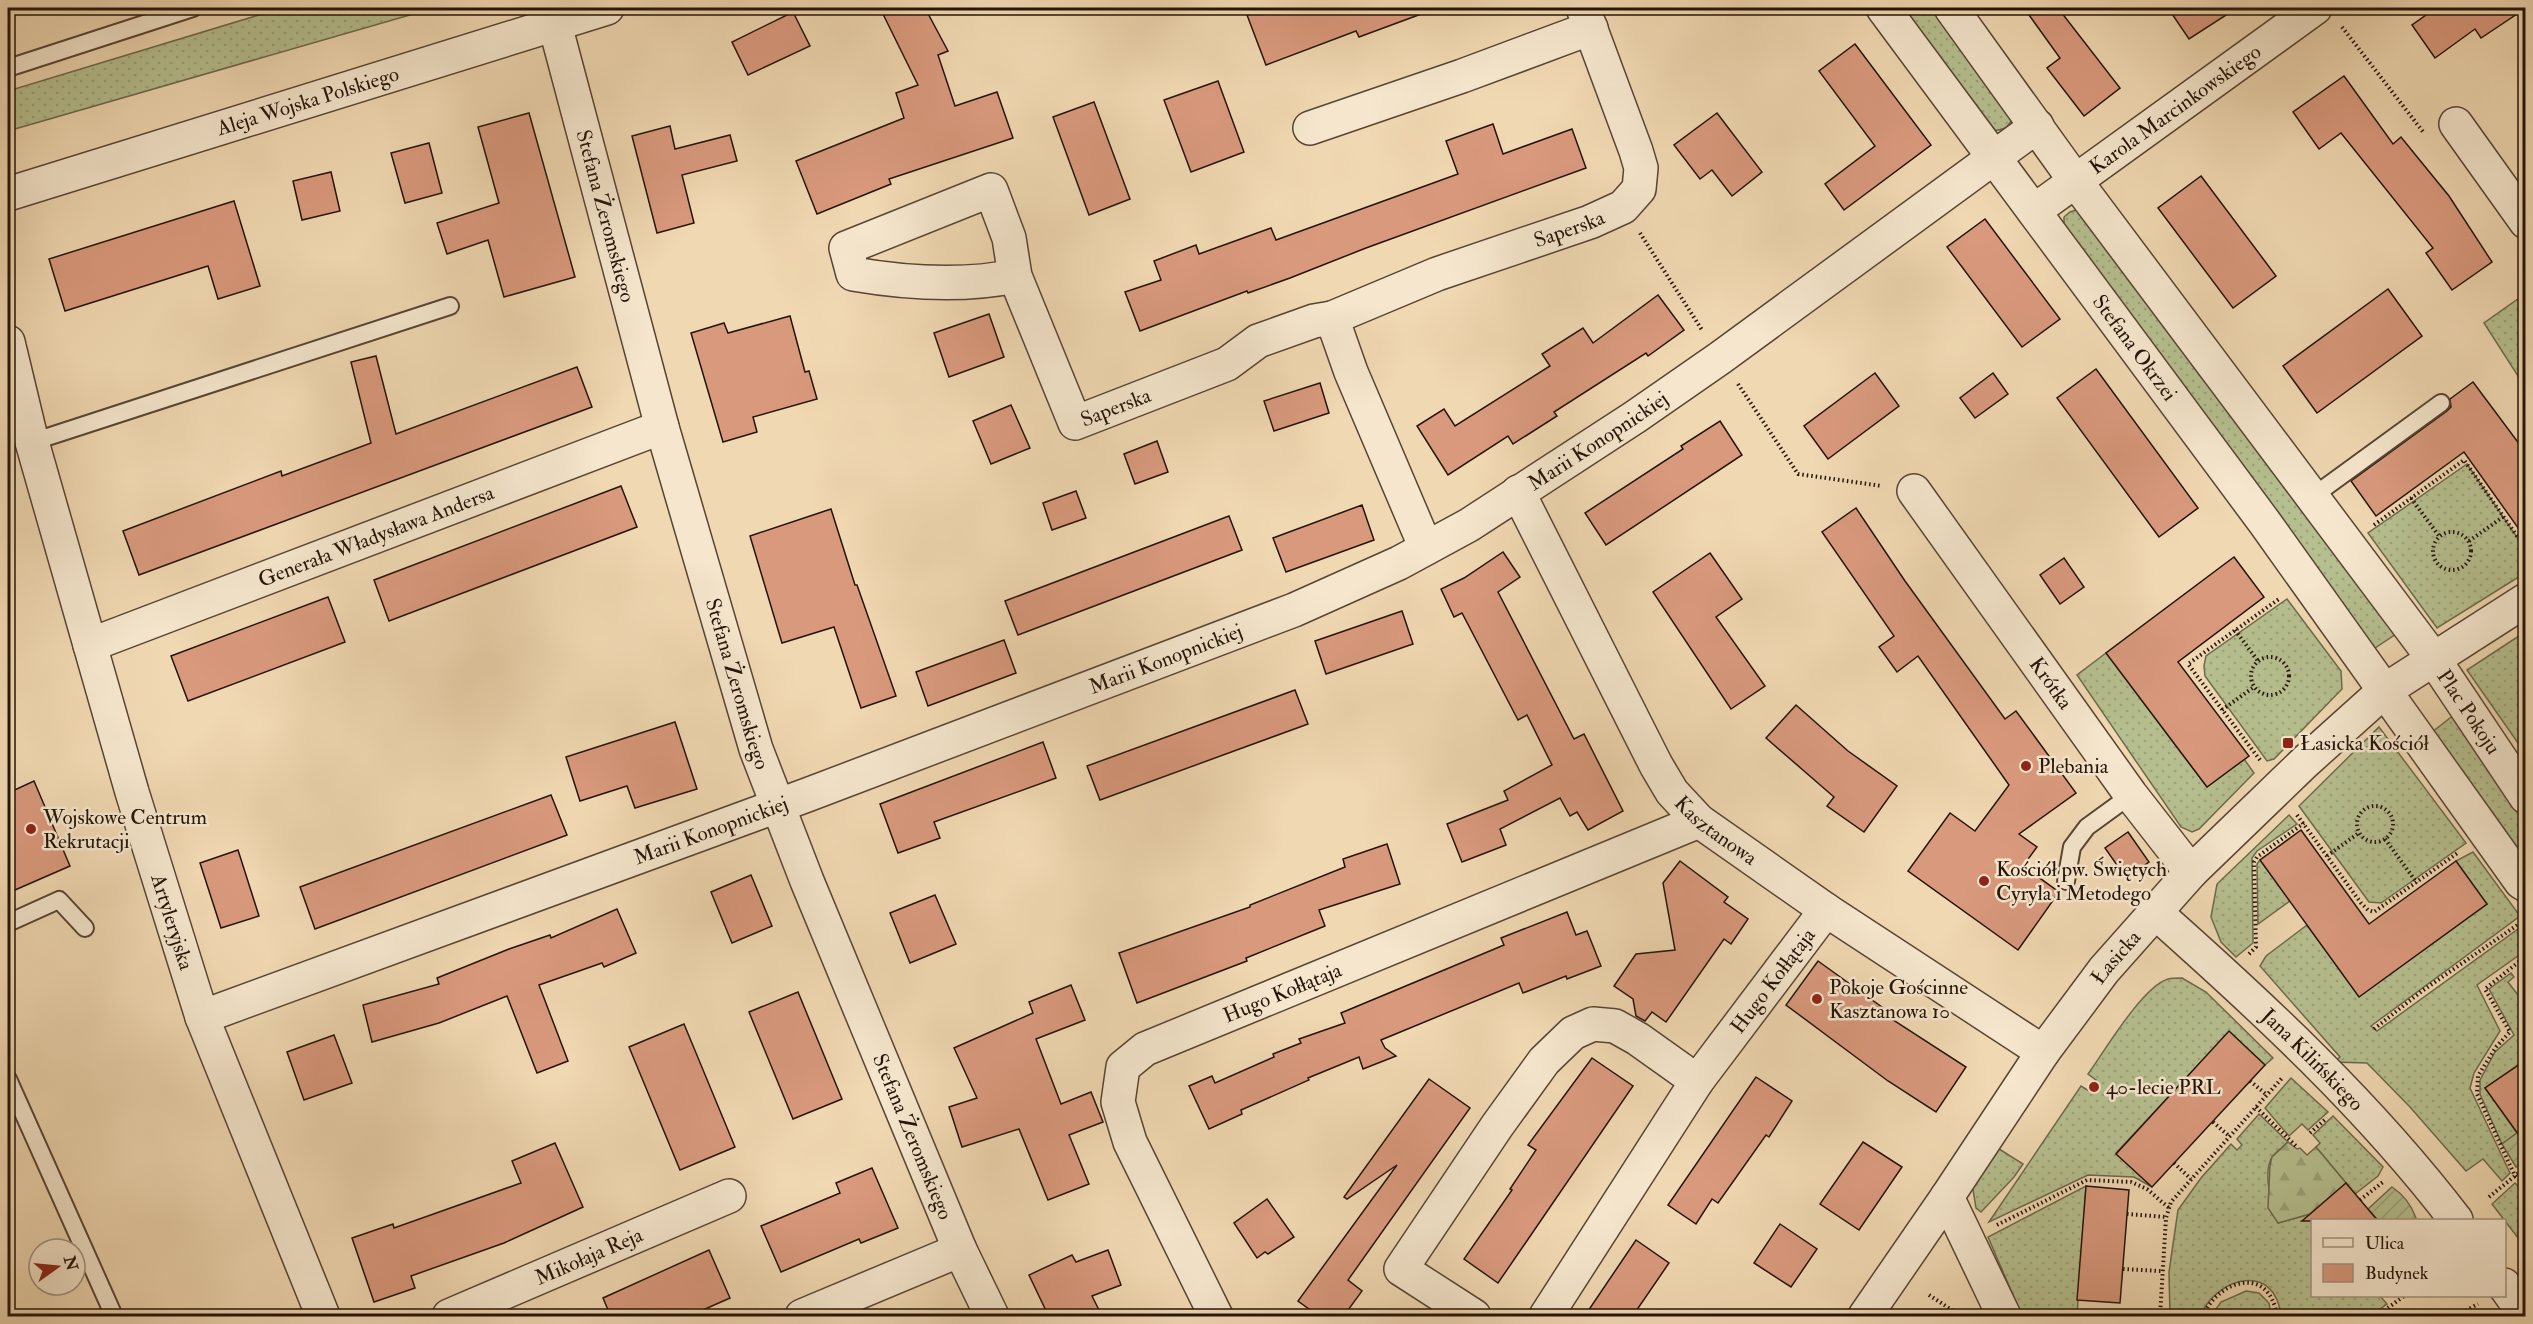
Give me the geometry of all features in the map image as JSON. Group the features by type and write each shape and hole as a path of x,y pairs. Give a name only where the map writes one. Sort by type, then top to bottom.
{"street":[{"name":"Aleja Wojska Polskiego","path":"8,194 552,16 607,8"},
{"name":"Stefana Okrzei","path":"1883,8 2265,523 2384,691"},
{"path":"1951,8 2074,179 2433,658"},
{"name":"Karola Marcinkowskiego","path":"2034,211 2074,179 2310,15"},
{"name":"Stefana Żeromskiego","path":"552,16 662,427 756,749 960,1250 992,1317"},
{"name":"Saperska","path":"1016,276 996,280 903,282 853,274 846,248 991,190 1009,238 1016,276 1075,423 1227,364 1258,341 1314,321 1332,318 1437,274 1579,225 1623,207 1639,189 1641,168 1587,18 1462,76 1310,128"},
{"path":"2456,124 2526,222"},
{"name":"Marii Konopnickiej","path":"202,1017 778,805 1294,609 1399,563 1469,525 1635,417 1720,358 2037,126"},
{"path":"1332,318 1351,372 1426,548"},
{"name":"Artyleryjska","path":"8,342 32,442 132,792 202,1017 323,1317"},
{"name":"Generała Władysława Andersa","path":"90,645 662,427"},
{"name":"Krótka","path":"1914,491 2131,795 2191,872"},
{"name":"Kasztanowa","path":"1518,492 1656,765 1672,792 1699,821 1826,910 2043,1052"},
{"name":"Łasicka","path":"1865,1317 2043,1052 2104,970 2191,872 2305,762 2384,691 2526,600"},
{"name":"Plac Pokoju","path":"2433,658 2526,797"},
{"path":"2384,691 2521,882 2526,885"},
{"name":"Hugo Kołłątaja","path":"1216,1317 1130,1142 1118,1102 1123,1067 1145,1049 1699,821"},
{"name":"Hugo Kołłątaja","path":"1546,1317 1697,1081 1826,910"},
{"name":"Jana Kilińskiego","path":"2155,912 2213,963 2346,1093 2388,1137 2454,1219"},
{"path":"1474,1317 1401,1269 1497,1126 1544,1061 1573,1033 1593,1024 1615,1026 1638,1039 1697,1081"},
{"name":"Mikołaja Reja","path":"449,1317 729,1196"},
{"path":"1947,1197 2004,1317"},
{"path":"802,1317 960,1250"},
{"path":"2498,1297 2526,1316"}],"lane":[{"path":"8,68 193,8"},
{"path":"32,442 450,306"},
{"path":"2312,497 2441,403"},
{"path":"2066,881 2072,847 2088,827 2131,795"},
{"path":"8,923 59,900 85,928"},
{"path":"8,1079 114,1317"}],"path":[{"path":"2310,15 2426,135 2456,124"},
{"path":"2369,528 2464,460 2526,549"},
{"path":"2411,498 2439,536"},
{"path":"2469,541 2503,517"},
{"path":"2452,532 2464,536 2469,541 2470,560 2461,569 2449,571 2442,568 2434,559 2433,547 2439,536 2452,532"},
{"path":"2261,762 2188,664 2281,598"},
{"path":"2235,630 2258,661"},
{"path":"2270,657 2286,667 2288,679 2282,690 2271,695 2259,692 2254,687 2252,671 2258,661 2270,657"},
{"path":"2222,710 2254,687"},
{"path":"2380,806 2386,809 2393,820 2391,832 2385,839 2372,842 2359,833 2357,827 2359,815 2368,807 2380,806"},
{"path":"2297,814 2361,903 2374,912 2465,848"},
{"path":"2244,958 2256,947 2254,862 2257,857 2304,824"},
{"path":"2327,856 2359,833"},
{"path":"2385,839 2417,883"},
{"path":"2374,1029 2526,919"},
{"path":"2526,956 2485,989 2510,1032 2496,1047 2478,1076 2476,1094 2515,1176 2526,1185"},
{"path":"2160,1317 2161,1271 2166,1216 2170,1202 2290,1069"},
{"path":"2250,1081 2266,1095"},
{"path":"2256,1107 2296,1146 2298,1145"},
{"path":"2310,1133 2334,1112"},
{"path":"2213,1122 2229,1136"},
{"path":"2174,1163 2191,1179"},
{"path":"2489,1197 2526,1167"},
{"path":"1994,1227 2087,1180 2131,1182 2147,1189 2169,1208"},
{"path":"2360,1200 2385,1180"},
{"path":"2127,1214 2166,1216"},
{"path":"2123,1269 2161,1271"},
{"path":"2204,1317 2213,1304 2236,1284 2251,1283 2260,1284 2268,1292 2275,1304 2277,1317"},
{"path":"1929,1295 1961,1317"},
{"path":"2377,1317 2403,1297"},
{"path":"2458,1315 2489,1297"}],"green space":[{"path":"282,8 434,8 8,131 8,91"},
{"path":"1901,8 1937,8 2012,119 2007,127 1993,130"},
{"path":"2079,209 2396,634 2372,650 2064,225 2064,217"},
{"path":"2525,294 2525,387 2484,323"},
{"path":"2467,464 2525,549 2525,573 2437,628 2368,533"},
{"path":"2287,599 2341,671 2342,689 2274,759 2267,761 2205,676 2204,666 2206,656"},
{"path":"2525,632 2525,753 2467,670"},
{"path":"2106,653 2207,787 2244,759 2254,773 2199,829 2192,832 2181,827 2077,675"},
{"path":"2455,714 2525,818 2525,877 2426,737"},
{"path":"2379,727 2466,843 2381,903 2369,902 2299,806"},
{"path":"2289,815 2297,824 2257,851 2252,858 2253,943 2236,957 2221,942 2211,917 2217,884"},
{"path":"2473,852 2520,916 2371,1026 2377,1031 2525,924 2525,942 2522,953 2477,985 2500,1031 2474,1073 2470,1088 2510,1173 2502,1181 2483,1159 2466,1171 2410,1107 2367,1063 2334,1062 2340,1057 2260,966 2266,956 2307,925 2359,996 2487,904 2456,861"},
{"path":"2260,860 2290,901 2258,924 2257,864"},
{"path":"2511,973 2514,977 2508,982 2525,1004 2525,1060 2485,1088 2517,1133 2502,1144 2480,1094 2480,1080 2495,1052 2514,1035 2489,989"},
{"path":"2182,978 2206,992 2273,1058 2265,1065 2229,1032 2116,1153 2152,1187 2134,1177 2088,1175 1989,1222 2081,1086 2089,1091 2096,1080 2088,1074 2135,1007 2158,984 2168,979"},
{"path":"2291,1078 2328,1112 2308,1130 2302,1124 2289,1136 2265,1108"},
{"path":"2259,1114 2288,1142 2273,1156 2270,1163 2269,1189 2278,1223 2310,1214 2314,1219 2311,1219 2311,1297 2381,1297 2387,1304 2370,1316 2281,1316 2276,1299 2268,1287 2257,1282 2245,1281 2232,1284 2219,1292 2200,1316 2170,1316 2169,1272 2178,1210 2201,1178 2231,1144 2237,1150 2242,1145 2237,1139"},
{"path":"2333,1116 2383,1167 2378,1176 2355,1194 2316,1147 2320,1143 2313,1135"},
{"path":"2525,1127 2525,1159 2516,1167 2502,1144"},
{"path":"1988,1142 2023,1164 1981,1212 1976,1208 1971,1177"},
{"path":"2288,1142 2297,1149 2300,1148 2307,1155 2316,1147 2346,1183 2310,1214 2278,1223 2268,1208 2270,1165 2272,1157"},
{"path":"2515,1183 2525,1193 2525,1247 2506,1222 2506,1219 2504,1219 2492,1204"},
{"path":"2086,1186 2077,1316 2022,1316 1988,1237"},
{"path":"2392,1187 2407,1200 2416,1218 2377,1219 2368,1209"},
{"path":"2246,1291 2259,1293 2269,1303 2271,1316 2211,1316 2221,1302"}],"building":[{"path":"880,8 925,8 948,51 938,55 955,106 997,92 1013,138 889,179 891,184 817,214 796,161 904,118 896,93 918,85"},
{"path":"1266,8 1431,8 1432,10 1359,37 1356,31 1266,65 1247,15"},
{"path":"2024,8 2058,8 2120,88 2084,116 2047,68 2060,58"},
{"path":"2168,8 2237,8 2189,39"},
{"path":"2436,8 2526,8 2481,38 2475,29 2435,58 2412,25"},
{"path":"793,12 810,46 748,75 732,42"},
{"path":"1855,44 1931,145 1844,210 1825,184 1875,146 1819,71"},
{"path":"2344,76 2393,144 2401,137 2449,196 2492,262 2452,290 2426,253 2433,248 2341,133 2319,149 2293,112"},
{"path":"1218,81 1244,152 1191,172 1164,100"},
{"path":"1094,102 1130,199 1089,215 1053,117"},
{"path":"529,113 575,277 504,297 488,240 447,254 437,223 499,203 478,127"},
{"path":"1717,113 1762,172 1732,196 1712,170 1700,179 1674,145"},
{"path":"1493,124 1503,154 1572,129 1586,168 1140,331 1125,292 1161,280 1154,261 1196,245 1199,254 1271,228 1276,240 1458,174 1446,141"},
{"path":"670,126 675,149 730,135 737,161 682,175 694,223 657,233 632,136"},
{"path":"429,143 442,193 405,203 391,153"},
{"path":"331,172 340,211 302,220 293,181"},
{"path":"2201,176 2276,276 2233,308 2158,208"},
{"path":"234,201 260,286 218,299 208,266 65,311 49,259"},
{"path":"1985,219 2060,319 2022,347 1947,247"},
{"path":"2388,289 2422,336 2317,413 2283,366"},
{"path":"1658,295 1684,330 1648,356 1646,353 1554,412 1557,416 1513,444 1508,436 1448,475 1417,426 1444,409 1455,426 1550,366 1542,354 1583,328 1593,343"},
{"path":"989,314 1004,357 949,377 934,333"},
{"path":"790,316 805,372 809,371 817,399 753,417 757,432 723,442 691,333 724,323 728,333"},
{"path":"376,356 396,434 577,367 592,407 139,575 123,531 281,471 282,476 371,443 351,362"},
{"path":"2096,369 2198,508 2159,537 2057,398"},
{"path":"1875,373 1899,406 1828,459 1804,426"},
{"path":"1993,373 2008,394 1975,418 1960,398"},
{"path":"2473,382 2526,453 2526,539 2464,452 2376,516 2351,481 2447,411 2451,407 2450,399"},
{"path":"1320,383 1329,413 1274,431 1264,401"},
{"path":"1011,405 1030,448 991,464 973,421"},
{"path":"1720,421 1742,455 1606,545 1585,513 1683,449 1681,446"},
{"path":"1157,441 1168,472 1135,484 1124,454"},
{"path":"621,486 637,527 389,621 374,580"},
{"path":"1076,491 1086,518 1052,530 1043,503"},
{"path":"1362,505 1374,540 1286,572 1273,538"},
{"path":"1856,508 1905,581 2005,719 2016,711 2076,793 2019,834 2037,847 2023,866 2059,892 2018,950 1908,871 1950,813 1975,831 2009,785 1918,656 1897,672 1879,647 1894,636 1822,532"},
{"path":"831,509 855,585 857,585 896,696 861,708 834,627 782,643 750,536"},
{"path":"1229,516 1242,550 1018,635 1005,601"},
{"path":"1503,552 1520,577 1498,592 1574,739 1584,734 1623,811 1588,830 1577,812 1570,816 1560,798 1500,829 1506,845 1462,862 1447,824 1508,800 1504,791 1552,765 1527,715 1518,720 1462,613 1454,617 1441,589 1464,578"},
{"path":"1710,553 1742,599 1716,617 1765,686 1731,709 1653,592"},
{"path":"2234,557 2264,597 2178,662 2249,756 2207,787 2106,653"},
{"path":"2064,558 2084,587 2060,604 2040,575"},
{"path":"328,597 345,642 188,701 171,656"},
{"path":"1402,611 1413,644 1326,674 1315,641"},
{"path":"1004,640 1016,673 928,706 916,672"},
{"path":"1295,690 1308,724 1100,800 1087,766"},
{"path":"1796,705 1848,751 1897,786 1864,832 1827,806 1834,797 1766,738"},
{"path":"675,722 697,789 635,808 627,786 580,801 566,757"},
{"path":"1043,742 1056,778 934,822 940,838 898,853 880,804"},
{"name":"Wojskowe Centrum Rekrutacji","path":"34,781 70,866 8,893 8,793"},
{"path":"551,795 567,835 315,929 300,887"},
{"path":"2301,830 2369,924 2456,861 2487,904 2359,997 2260,860"},
{"path":"2128,832 2149,862 2126,878 2105,848"},
{"path":"1387,844 1400,884 1319,910 1325,926 1246,958 1247,961 1137,1003 1119,953 1250,907 1250,905 1345,867 1343,859"},
{"path":"238,850 259,916 221,928 200,863"},
{"path":"1680,861 1728,897 1724,902 1748,919 1731,944 1724,939 1666,1022 1652,1012 1645,1021 1636,1016 1633,999 1614,986 1636,954 1675,950 1663,883"},
{"path":"751,875 772,926 732,943 711,892"},
{"path":"935,895 956,944 910,963 890,913"},
{"path":"617,909 636,953 604,967 602,963 539,985 568,1061 537,1073 507,996 439,1023 372,1042 363,1005 439,984 437,978 509,949 550,935 551,938"},
{"path":"1567,912 1576,935 1587,931 1601,966 1567,979 1566,976 1523,993 1519,983 1381,1040 1385,1048 1396,1056 1363,1069 1359,1057 1241,1110 1242,1114 1209,1129 1189,1086 1212,1076 1215,1083 1274,1057 1273,1054 1301,1043 1299,1039 1345,1023 1341,1013 1504,945 1501,938"},
{"path":"1818,961 1886,1010 1884,1014 1966,1067 1936,1112 1888,1081 1786,1005"},
{"path":"1071,985 1085,1020 1036,1039 1061,1104 1091,1092 1103,1122 1069,1135 1089,1184 1048,1200 1019,1129 962,1147 949,1107 977,1098 954,1048 1033,1013 1029,1002"},
{"path":"798,992 842,1099 793,1119 749,1012"},
{"path":"684,1024 735,1147 680,1170 629,1047"},
{"path":"2229,1031 2265,1065 2152,1187 2116,1154"},
{"path":"334,1035 352,1083 304,1100 287,1052"},
{"path":"1592,1058 1633,1086 1498,1283 1464,1259 1512,1190 1510,1189 1536,1150 1528,1145"},
{"path":"2526,1060 2526,1145 2485,1088"},
{"path":"1756,1077 1792,1101 1769,1137 1766,1135 1718,1203 1712,1199 1696,1224 1668,1205"},
{"path":"1429,1079 1470,1108 1348,1280 1362,1291 1343,1317 1320,1317 1298,1301 1397,1165 1347,1199 1344,1197"},
{"path":"1863,1142 1902,1167 1859,1230 1820,1204"},
{"path":"555,1143 583,1207 504,1243 411,1276 415,1288 374,1302 352,1238 393,1224 394,1228 521,1183 512,1161"},
{"path":"872,1168 898,1228 861,1243 859,1239 781,1272 761,1226 840,1193 836,1183"},
{"path":"2346,1183 2376,1219 2311,1219 2311,1221 2302,1221"},
{"path":"2086,1186 2129,1190 2120,1303 2077,1300"},
{"path":"1267,1199 1294,1237 1268,1254 1265,1252 1257,1258 1234,1223"},
{"path":"1780,1224 1817,1249 1791,1287 1754,1263"},
{"path":"1636,1240 1669,1263 1632,1317 1584,1317"},
{"path":"709,1250 730,1298 687,1317 611,1317 603,1298"},
{"path":"1108,1250 1121,1285 1092,1296 1099,1310 1085,1317 1049,1317 1029,1275 1072,1255 1076,1262"}],"place":[{"name":"Łasicka Kościół","path":"2288,743"},
{"name":"Plebania","path":"2026,766"},
{"name":"Wojskowe Centrum Rekrutacji","path":"31,829"},
{"name":"Kościół pw. Świętych Cyryla i Metodego","path":"1984,881"},
{"name":"Pokoje Gościnne Kasztanowa 10","path":"1817,999"},
{"name":"40-lecie PRL","path":"2094,1087"}]}
